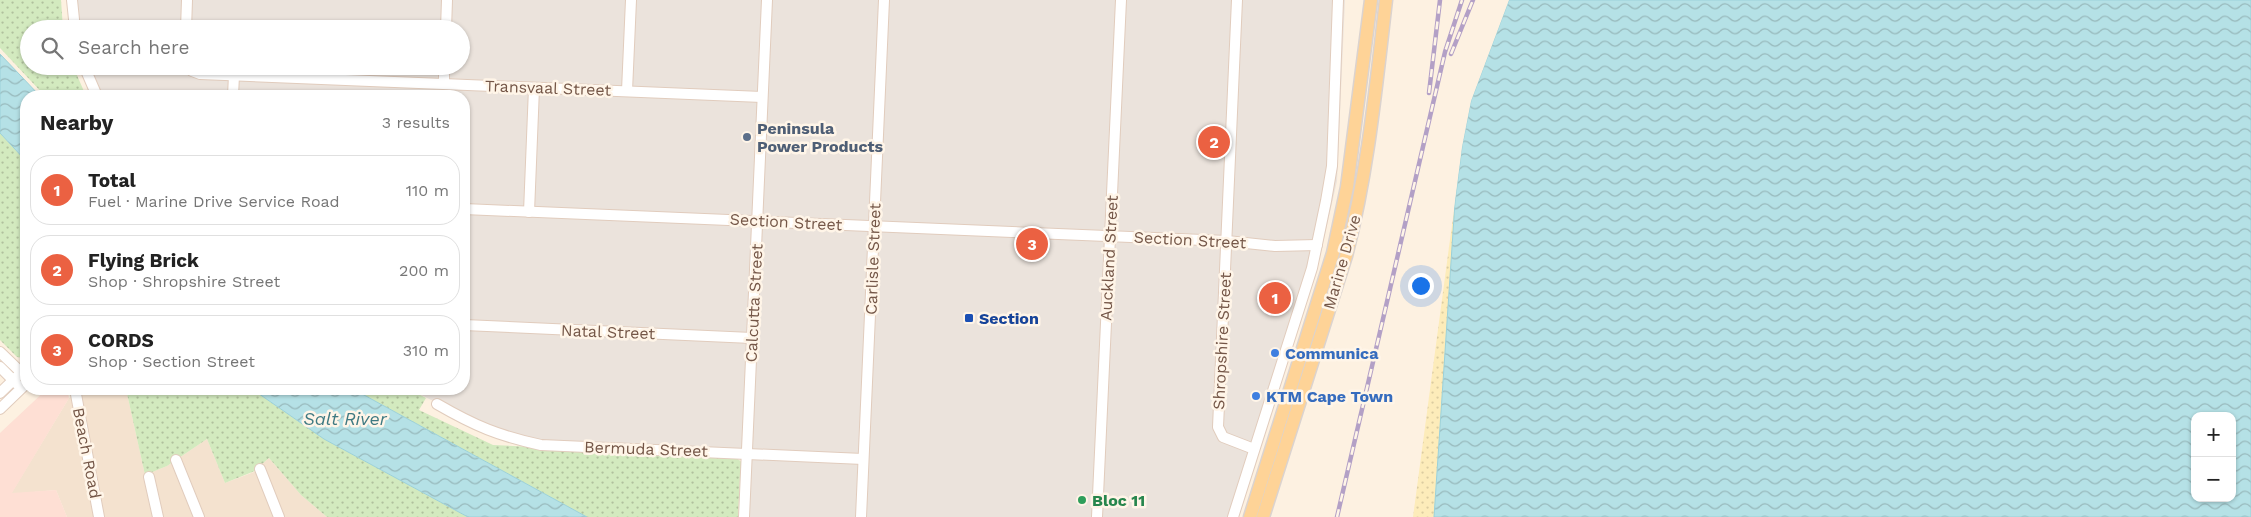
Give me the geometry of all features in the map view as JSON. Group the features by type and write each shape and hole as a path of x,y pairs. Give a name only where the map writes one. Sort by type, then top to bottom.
{"main road":[{"name":"Marine Drive","path":"1250,517 1330,262 1341,221 1352,156 1371,0"},
{"name":"Marine Drive","path":"1263,517 1346,256 1357,215 1365,170 1386,0"}],"street":[{"path":"72,0 74,20"},
{"path":"186,20 187,0"},
{"path":"446,20 447,0"},
{"path":"627,91 631,0"},
{"name":"Calcutta Street","path":"744,517 767,0"},
{"name":"Carlisle Street","path":"861,517 884,0"},
{"name":"Auckland Street","path":"1098,517 1121,0"},
{"name":"Shropshire Street","path":"1237,0 1218,427 1223,437 1254,449"},
{"path":"1233,517 1312,268 1317,245 1332,166 1338,0"},
{"path":"88,75 94,90"},
{"path":"233,90 234,75"},
{"name":"Transvaal Street","path":"234,75 762,98"},
{"path":"444,75 444,83"},
{"path":"529,212 534,88"},
{"name":"Section Street","path":"470,209 1227,241 1274,246 1317,245"},
{"name":"Natal Street","path":"470,325 752,338"},
{"path":"0,352 20,369"},
{"path":"0,367 13,381 20,385"},
{"path":"0,393 20,376"},
{"path":"0,409 20,391"},
{"name":"Beach Road","path":"76,395 99,517"},
{"name":"Bermuda Street","path":"437,404 474,425 506,437 541,445 863,459"},
{"path":"176,460 199,517"},
{"path":"260,469 279,517"},
{"path":"149,477 158,517"}],"shaded area":[{"path":"72,0 1345,0 1337,181 1316,274 1239,517 744,517 748,453 541,445 506,437 421,395 470,395 470,90 95,90 89,75 470,75 470,20 74,20"},
{"path":"41,395 68,395 69,398 12,493 56,490 67,517 0,517 0,433"},
{"path":"75,395 127,395 145,475 167,466 207,439 225,483 262,469 262,464 269,458 301,495 327,517 67,517 56,490 11,494 69,398"}],"green space":[{"path":"0,0 61,0 62,20 20,20 20,69 0,48"},
{"path":"25,75 77,75 83,90 39,90"},
{"path":"0,133 20,155 20,358 17,357 0,340"},
{"path":"127,395 261,395 324,439 468,517 327,517 301,495 269,458 262,464 262,468 225,483 207,439 167,466 145,475"},
{"path":"364,395 420,395 426,398 419,410 493,445 735,457 743,463 744,472 740,476 738,517 587,517"}],"sand":[{"path":"1455,202 1434,517 1413,517"}],"water":[{"path":"1509,0 2251,0 2251,517 1434,517 1455,202 1462,147 1471,101"},
{"path":"0,54 34,90 20,90 20,155 0,133"},
{"name":"Salt River","path":"261,395 364,395 587,517 468,517 324,439"}],"pier":[{"path":"1507,0 1509,0 1471,101 1462,147 1450,239 1459,146 1469,100"}],"railway":[{"path":"1429,93 1440,0"},
{"path":"1337,517 1445,52 1462,0"},
{"path":"1451,54 1473,0"}],"place":[{"name":"Peninsula Power Products","path":"747,137"},
{"name":"Flying Brick","path":"1214,142"},
{"name":"CORDS","path":"1032,244"},
{"name":"Total","path":"1275,298"},
{"name":"Section","path":"969,318"},
{"name":"Communica","path":"1275,353"},
{"name":"KTM Cape Town","path":"1256,396"},
{"name":"Bloc 11","path":"1082,500"}]}
